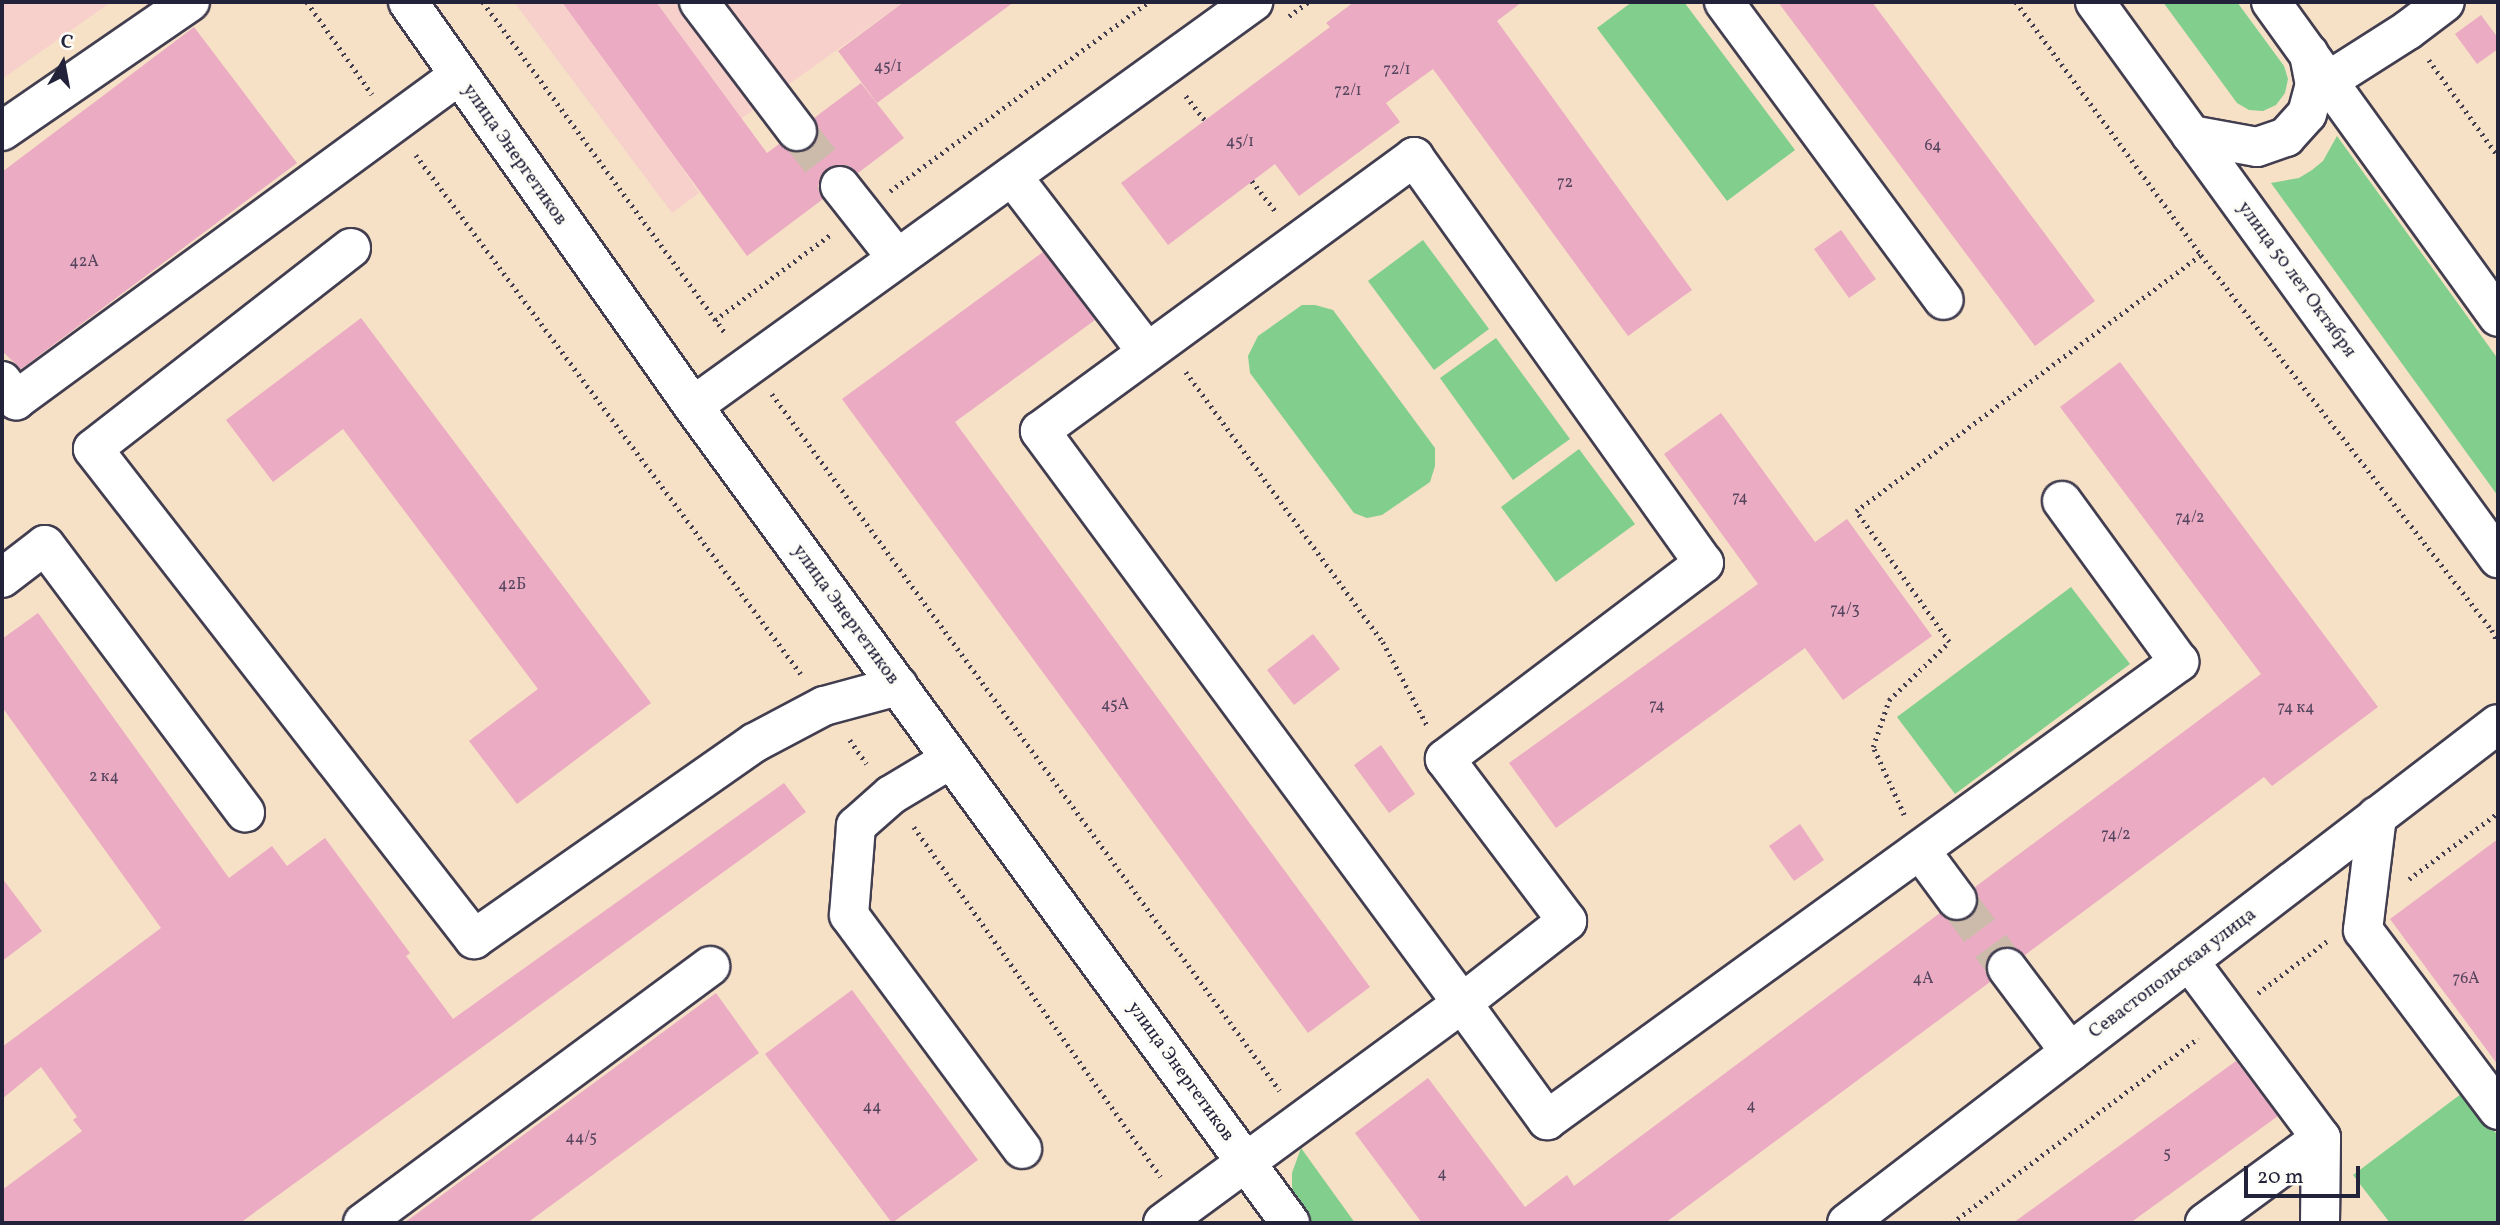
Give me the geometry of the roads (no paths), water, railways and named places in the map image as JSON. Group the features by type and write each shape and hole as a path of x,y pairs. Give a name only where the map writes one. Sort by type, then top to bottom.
{"street":[{"path":"2,131 190,2"},
{"name":"улица Энергетиков","path":"408,2 693,406 1290,1223"},
{"path":"699,2 797,131"},
{"path":"693,406 1253,2"},
{"path":"1724,2 1944,299"},
{"name":"улица 50 лет Октября","path":"2095,2 2498,558"},
{"path":"2271,2 2498,317"},
{"path":"2319,68 2408,30 2445,2"},
{"path":"2191,135 2257,147 2286,137 2307,114 2319,68"},
{"path":"2,381 16,400 458,76"},
{"path":"1173,1216 1245,1160 1462,1003 1567,921 1445,758 1704,563 1414,157 1040,430 1462,1003 1547,1120 2179,662 2062,501"},
{"path":"1012,176 1155,346"},
{"path":"851,199 896,257"},
{"path":"351,248 93,449 474,939 754,743 824,706 898,686"},
{"path":"2,578 45,545 245,812"},
{"name":"Севастопольская улица","path":"1847,1223 2498,724"},
{"path":"951,760 891,795 856,826 849,915 1022,1149"},
{"path":"2377,816 2363,930 2498,1110"},
{"path":"1920,850 1957,900"},
{"path":"2189,961 2321,1138 2320,1223"},
{"path":"363,1223 710,966"},
{"path":"2007,968 2070,1052"},
{"path":"2205,1223 2321,1138"}],"tunnel":[{"path":"797,131 840,186"},
{"path":"1957,900 2007,968"}]}
